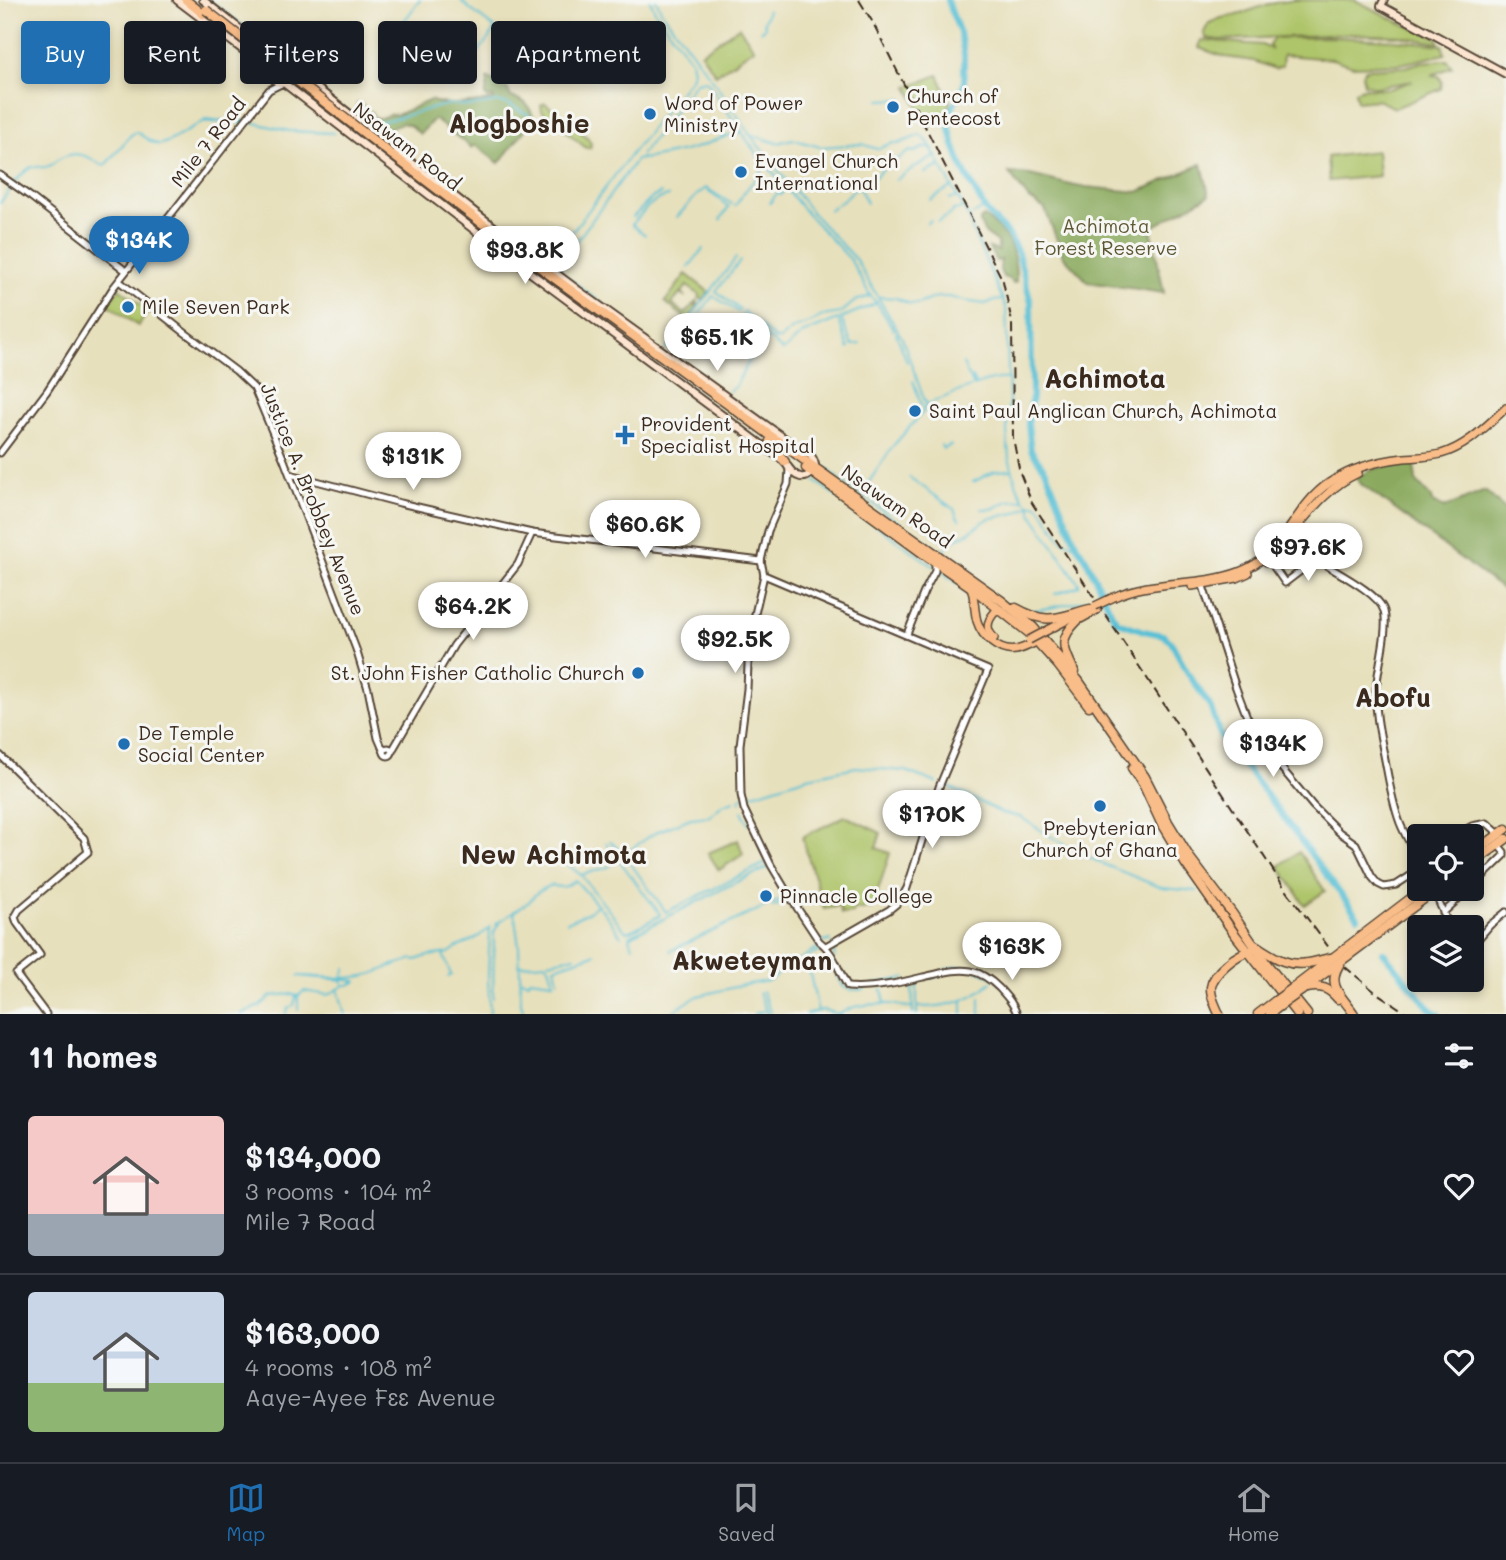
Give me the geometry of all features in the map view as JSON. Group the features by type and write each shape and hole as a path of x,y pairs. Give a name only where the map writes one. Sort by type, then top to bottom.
{"highway":[{"name":"Nsawam Road","path":"186,0 205,12 534,269 809,471 842,486 1002,601 1033,627 1078,680 1145,777 1181,857 1234,933 1307,1014"},
{"name":"Nsawam Road","path":"194,0 205,12"},
{"name":"Nsawam Road","path":"390,156 809,471 1004,611 1029,633 1078,692 1143,784 1165,823 1232,914 1252,950 1297,1014"},
{"path":"770,440 787,466"},
{"path":"1002,601 1043,619 1057,619 1094,609"},
{"path":"1077,621 1066,632 1064,640 1065,650 1078,680"},
{"path":"1484,855 1498,845 1504,834"},
{"path":"1484,846 1504,834"},
{"path":"1258,1014 1301,988 1408,901"},
{"path":"1219,1014 1211,989 1220,972 1233,959 1252,950 1286,963 1338,959 1393,929 1404,920 1408,910 1424,901"},
{"path":"1233,959 1237,948 1234,933"},
{"path":"1228,1014 1216,999 1218,981 1223,973 1252,950"},
{"path":"1338,959 1334,982 1351,1014"},
{"path":"1301,988 1324,987 1335,995 1351,1014"},
{"path":"1270,1014 1277,1004"}],"main road":[{"path":"177,0 240,49"},
{"path":"203,0 240,29"},
{"path":"1384,0 1381,6 1506,74"},
{"path":"283,84 787,466 793,474 809,471 808,453 579,289 312,84"},
{"path":"1202,583 1240,572 1259,562 1272,551 1318,492 1342,475 1383,461 1432,456 1449,451 1471,439 1506,408"},
{"path":"971,587 982,632 998,647 1008,651 1019,650 1115,599 1140,592 1237,578 1253,571 1280,550 1316,505 1350,477 1379,466 1433,460 1450,455 1479,439 1506,414"},
{"path":"1294,509 1298,517"},
{"path":"1047,633 1077,621 1094,609"},
{"path":"1004,611 995,612 989,620 990,634 1008,646 1030,642"}],"street":[{"path":"269,90 271,84"},
{"path":"269,90 283,84"},
{"name":"Mile 7 Road","path":"0,453 47,391 113,288 269,90"},
{"path":"0,175 126,271"},
{"name":"Justice A. Brobbey Avenue","path":"119,281 252,385 362,666 376,731 387,749 396,745 454,645 516,566 531,533"},
{"path":"787,466 788,484 768,531 761,561 764,575 749,640 747,689 740,745 740,786 744,809 790,897 819,941 833,956 848,987 862,988 953,971 970,971 995,984 1013,1003 1017,1014"},
{"path":"788,484 809,471"},
{"path":"289,474 531,533 761,561"},
{"path":"1269,560 1286,583 1315,561 1321,562 1370,594 1381,605 1384,612 1384,641 1376,692 1377,722 1398,815 1407,835"},
{"path":"907,634 933,575 935,562"},
{"path":"933,575 945,569"},
{"path":"764,575 988,670 939,787 904,895 889,910 826,946"},
{"path":"1202,583 1236,688 1247,717 1263,746 1321,815 1356,844 1378,884 1384,887 1396,885 1407,878"},
{"path":"0,755 87,843 88,852 15,916 40,955 16,974 46,1014"},
{"path":"1482,824 1487,823 1504,834"},
{"path":"1484,875 1502,859 1504,852 1498,845"},
{"path":"1439,901 1443,913 1456,901"},
{"path":"1484,932 1506,912"}],"green space":[{"path":"1295,0 1355,0 1438,38 1439,43 1399,36 1347,34 1219,40 1206,38 1204,32 1209,23 1269,4"},
{"path":"739,27 754,48 716,75 701,53"},
{"path":"1332,37 1442,45 1445,54 1401,64 1353,66 1332,59 1283,55 1282,66 1275,69 1254,61 1225,57 1199,48 1201,40 1262,45 1271,49 1269,45 1274,38"},
{"path":"1447,60 1452,67 1431,75 1439,76 1441,89 1395,108 1377,100 1357,102 1355,91 1363,88 1389,89 1413,81 1376,87 1364,84 1362,74 1366,69 1405,67 1422,62"},
{"path":"938,75 950,102 947,119 928,127 908,87"},
{"path":"487,79 491,80 491,84 507,88 511,97 526,103 534,118 499,163 475,145 472,148 434,119 420,134 402,123 382,133 357,112 356,108 360,103 374,118 381,118 397,115 430,100 452,104 493,100 493,97 485,96"},
{"path":"545,103 588,138 590,148 586,148 542,111 541,105"},
{"path":"1377,151 1379,176 1329,181 1327,157"},
{"name":"Achimota Forest Reserve","path":"1202,164 1209,195 1151,228 1164,293 1088,282 1063,256 1045,209 1028,198 1009,173 1075,186 1138,192"},
{"path":"984,217 1000,230 1010,245 1015,262 1016,282 1003,277 1000,270 1001,260 996,261 989,248 999,251 997,242 985,233 980,223"},
{"path":"686,274 709,292 703,300 687,286 682,292 686,297 680,293 672,304 685,314 697,300 695,306 700,303 688,320 665,302"},
{"name":"Mile Seven Park","path":"119,288 149,311 138,326 108,304"},
{"path":"1414,464 1416,481 1432,502 1444,508 1485,491 1506,510 1506,592 1356,478 1376,469"},
{"path":"845,816 881,833 876,848 890,853 872,909 854,909 853,913 841,914 840,906 824,909 802,837"},
{"path":"738,840 743,854 719,870 708,853"},
{"path":"1299,852 1325,891 1305,905 1279,866"}],"waterway":[{"path":"209,0 240,24"},
{"path":"404,21 420,0"},
{"path":"463,0 469,8"},
{"path":"526,247 544,259 551,260 691,78 691,60 657,15 650,0"},
{"path":"656,0 754,140 814,215 856,260 902,338 927,404"},
{"path":"947,0 960,33 964,55 964,84 951,111 949,125 953,142 962,167 986,211 1009,235 1018,253 1031,303 1032,397 1028,424 1031,450 1046,471 1077,546 1113,616 1118,622 1163,635 1171,642 1210,706 1226,746 1248,770 1358,917"},
{"path":"470,9 495,28 477,54"},
{"path":"761,31 765,27 768,10"},
{"path":"641,157 696,82 706,80 754,150 811,218 850,259 877,303"},
{"path":"880,100 902,99"},
{"path":"377,123 449,104 471,106 496,102 508,104 529,115"},
{"path":"15,182 30,168 47,167 70,155 81,155 101,165 106,164 136,132 161,144 205,121"},
{"path":"205,121 251,122"},
{"path":"251,122 289,131 334,133"},
{"path":"601,303 561,272 560,264 636,160 683,151 742,132"},
{"path":"751,135 778,143 792,139 820,147 862,144 877,149 920,135 928,142 970,220 1006,307 1009,399 1007,431 1009,458 1017,486 1024,500 1040,507 1062,540 1077,546"},
{"path":"829,210 859,185 875,177 910,151 933,148"},
{"path":"896,180 936,156"},
{"path":"743,194 766,165"},
{"path":"925,173 940,166"},
{"path":"770,203 783,185"},
{"path":"0,203 12,187"},
{"path":"859,187 867,203"},
{"path":"930,200 951,187"},
{"path":"677,217 706,188 732,204"},
{"path":"780,195 786,188"},
{"path":"707,190 729,207 720,220"},
{"path":"633,217 653,197 661,193"},
{"path":"645,235 632,225 652,203 669,196"},
{"path":"735,206 742,196"},
{"path":"950,198 957,197"},
{"path":"938,222 953,210 962,209"},
{"path":"972,215 982,209 986,211"},
{"path":"927,223 931,220"},
{"path":"688,268 703,249"},
{"path":"678,334 736,258"},
{"path":"740,261 716,291 740,310"},
{"path":"670,352 713,296 738,312"},
{"path":"774,339 780,339 794,328 822,316 841,313 855,301 870,296"},
{"path":"879,297 896,298 910,304 937,297 985,304 1002,300"},
{"path":"860,344 852,345 841,318 877,303 894,330"},
{"path":"744,312 753,319"},
{"path":"741,314 783,351 802,334 838,319 849,349"},
{"path":"755,321 775,339"},
{"path":"896,333 907,362"},
{"path":"666,349 674,340"},
{"path":"729,391 735,387 753,353 767,340"},
{"path":"963,364 973,385"},
{"path":"972,377 975,384"},
{"path":"861,494 893,446 927,404 978,384 1007,379"},
{"path":"913,381 922,406"},
{"path":"941,445 943,449 951,445"},
{"path":"816,460 944,555"},
{"path":"973,482 995,471 1011,470"},
{"path":"909,477 954,509 960,520"},
{"path":"815,481 933,566"},
{"path":"982,509 992,509 1008,501 1024,500"},
{"path":"942,552 953,540 988,519 1015,513 1031,505 1031,512 1079,584 1055,594"},
{"path":"938,569 970,593"},
{"path":"1030,611 1091,599"},
{"path":"740,802 739,799 743,797 808,777 856,767 905,771 937,783"},
{"path":"945,785 1002,813 1020,817 1068,847 1103,864 1162,888 1197,891"},
{"path":"624,854 656,832 691,818 710,816 722,805 734,801"},
{"path":"742,811 749,825"},
{"path":"610,841 625,856 666,912 768,862"},
{"path":"567,864 581,875 626,932 659,916 606,843"},
{"path":"581,875 608,867 617,860"},
{"path":"633,946 630,936 769,867"},
{"path":"496,924 543,889 552,885 564,887 575,880"},
{"path":"576,881 621,936"},
{"path":"670,951 781,899 784,891"},
{"path":"773,907 788,900"},
{"path":"567,922 596,906"},
{"path":"514,911 524,1014"},
{"path":"493,998 494,932 499,923"},
{"path":"241,1014 260,1006 271,996 298,996 304,991 328,995 357,981 298,976 346,978 369,975 412,959 449,953 491,927"},
{"path":"490,928 490,1014"},
{"path":"820,939 825,942 831,940"},
{"path":"832,945 835,957"},
{"path":"672,1014 698,996 768,981 820,946"},
{"path":"808,958 823,949"},
{"path":"1383,952 1430,1009 1438,1014"},
{"path":"443,954 451,975 448,977"},
{"path":"558,981 555,967 595,954"},
{"path":"549,962 575,956"},
{"path":"807,960 818,1011"},
{"path":"833,962 839,981 845,988 865,989"},
{"path":"521,965 546,963 554,983"},
{"path":"946,969 971,967 995,978 1013,995 1020,1014"},
{"path":"343,984 346,968"},
{"path":"929,978 944,975"},
{"path":"874,984 906,978"},
{"path":"522,980 552,982"},
{"path":"917,981 917,1014"},
{"path":"912,982 913,1014"},
{"path":"919,1007 939,1006 966,999 991,982"},
{"path":"338,989 345,1014"},
{"path":"882,989 885,1004"},
{"path":"762,991 771,1014"},
{"path":"759,993 767,1014"},
{"path":"286,1014 294,1005 296,996"},
{"path":"298,997 298,1010"},
{"path":"980,998 980,1014"},
{"path":"963,1001 963,1014"},
{"path":"840,1014 857,1006 893,1004 912,1007"},
{"path":"807,1014 823,1010 839,1014"},
{"path":"754,1014 763,1011"}],"railway":[{"path":"859,0 1003,281 1012,322 1013,438 1020,473 1032,503 1284,887 1330,949"},
{"path":"1344,966 1408,1014"}],"place":[{"name":"Church of Pentecost","path":"893,107"},
{"name":"Word of Power Ministry","path":"650,114"},
{"name":"Evangel Church International","path":"741,172"},
{"name":"Mile Seven Park","path":"128,307"},
{"name":"Saint Paul Anglican Church, Achimota","path":"915,411"},
{"name":"Provident Specialist Hospital","path":"625,435"},
{"name":"St. John Fisher Catholic Church","path":"638,673"},
{"name":"De Temple Social Center","path":"124,744"},
{"name":"Prebyterian Church of Ghana","path":"1100,806"},
{"name":"Pinnacle College","path":"766,896"}],"district":[{"name":"Alogboshie","path":"519,124"},
{"name":"Achimota","path":"1105,379"},
{"name":"Abofu","path":"1393,698"},
{"name":"New Achimota","path":"554,855"},
{"name":"Akweteyman","path":"752,961"}]}
